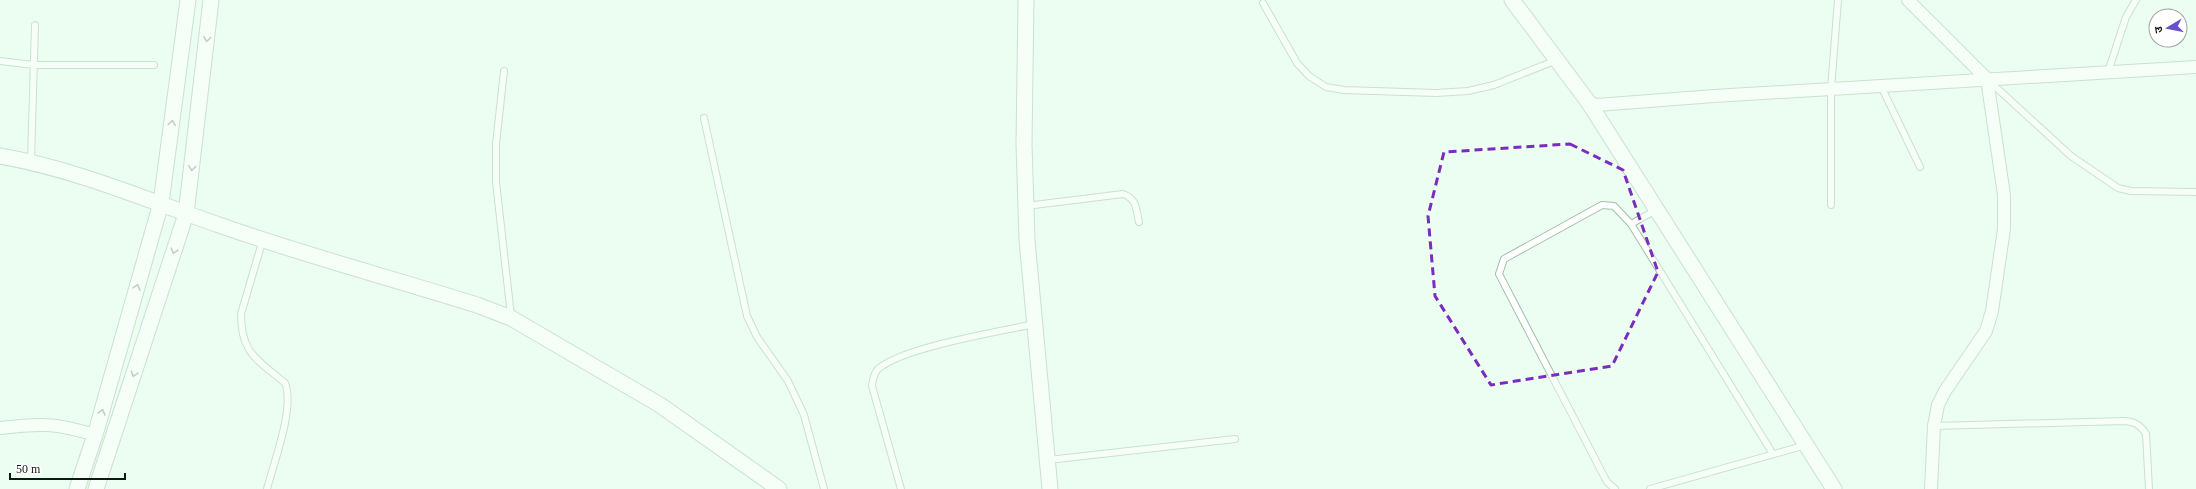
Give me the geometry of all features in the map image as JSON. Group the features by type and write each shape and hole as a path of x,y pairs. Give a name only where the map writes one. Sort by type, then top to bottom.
{"street":[{"path":"77,489 95,436 161,203 188,0"},
{"path":"96,489 186,214 210,0"},
{"path":"1026,0 1026,206 1050,489"},
{"path":"1512,0 1589,103 1834,489"},
{"path":"1908,0 1987,79 2001,173 2004,215 2004,229 1992,311 1986,330 1945,391 1938,406 1934,426 1931,489"},
{"path":"1589,103 1597,105 1987,79 2196,67"},
{"path":"0,156 32,161 161,203 220,226 477,305 511,318 660,405 778,489"},
{"path":"0,428 45,423 65,426 95,436"}],"lane":[{"path":"1831,205 1831,89 1838,0"},
{"path":"2108,72 2126,17 2136,0"},
{"path":"1263,3 1297,64 1309,76 1326,87 1344,90 1436,94 1468,91 1494,85 1557,60"},
{"path":"32,161 35,25"},
{"path":"0,61 34,65 154,64"},
{"path":"504,72 496,144 496,182 511,318"},
{"path":"1987,79 2071,156 2118,188 2131,191 2196,192"},
{"path":"1881,86 1920,167"},
{"path":"704,118 747,316 758,337 788,381 804,415 824,489"},
{"path":"1026,206 1123,194 1130,197 1135,202 1138,222"},
{"path":"1615,489 1607,482 1499,274 1504,259 1602,205 1614,206 1631,224 1773,454"},
{"path":"1631,224 1657,209"},
{"path":"263,239 241,314 241,326 247,349 285,383 288,389 288,410 267,489"},
{"path":"901,489 872,386 873,377 878,369 918,350 1035,324"},
{"path":"1934,426 2134,422 2141,427 2146,434 2149,489"},
{"path":"1047,460 1235,439"},
{"path":"1650,489 1806,445"}],"highlighted area":[{"path":"1570,144 1623,170 1658,272 1612,366 1491,385 1435,296 1428,216 1444,152"}]}
